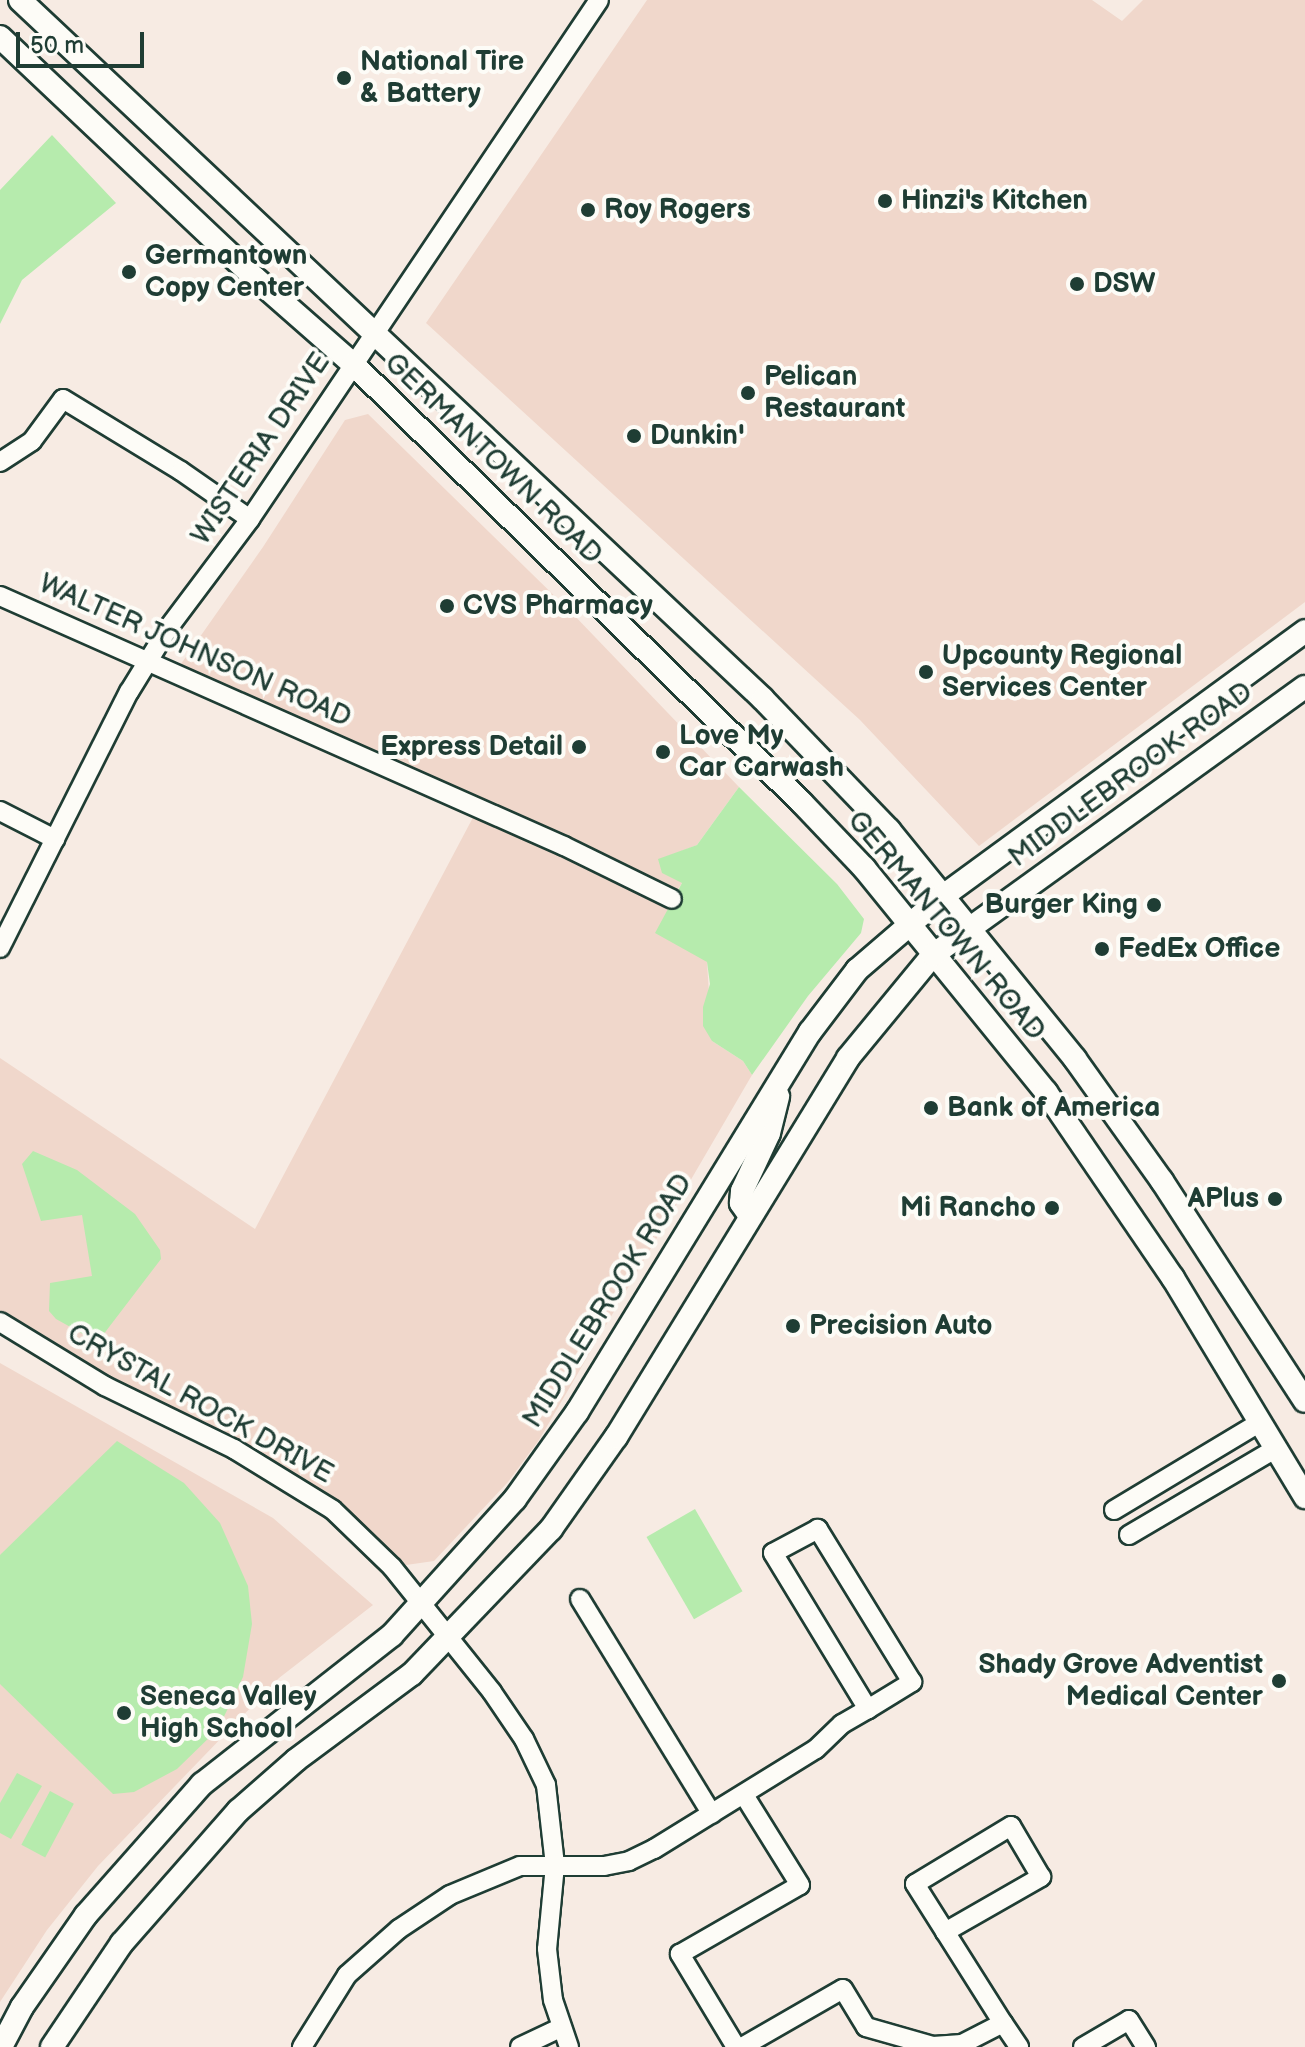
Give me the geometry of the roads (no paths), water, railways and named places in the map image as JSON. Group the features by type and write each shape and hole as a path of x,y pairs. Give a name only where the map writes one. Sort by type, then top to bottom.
{"main road":[{"name":"GERMANTOWN ROAD","path":"20,0 763,699 889,830 1075,1059 1153,1169 1305,1401"},
{"name":"GERMANTOWN ROAD","path":"0,37 255,278 353,364 802,803 864,868 1046,1092 1173,1278 1305,1497"},
{"name":"MIDDLEBROOK ROAD","path":"1,2047 22,2007 86,1915 202,1784 392,1635 515,1499 577,1412 810,1032 857,970 907,923 1305,631"},
{"name":"MIDDLEBROOK ROAD","path":"52,2047 122,1943 238,1811 296,1760 412,1674 559,1517 616,1437 848,1058 933,955 1305,687"},
{"path":"750,1216 741,1203 742,1191 769,1133 781,1079"}],"street":[{"name":"WISTERIA DRIVE","path":"0,948 129,692 169,627 250,519 599,0"},
{"path":"0,462 32,441 63,399 181,471 250,519"},
{"name":"WALTER JOHNSON ROAD","path":"0,596 564,846 672,899"},
{"path":"0,811 55,839"},
{"name":"CRYSTAL ROCK DRIVE","path":"0,1322 105,1386 234,1449 333,1510 392,1567 492,1692 524,1739 546,1785 555,1865 547,1949 560,2028 569,2047"},
{"path":"1114,1510 1259,1423"},
{"path":"1129,1535 1275,1449"},
{"path":"302,2047 347,1975 399,1929 450,1895 520,1866 604,1866 629,1861 744,1795 816,1749 842,1724 868,1709 912,1682 818,1529 773,1553 868,1709"},
{"path":"580,1599 712,1814"},
{"path":"744,1795 800,1885 680,1954 739,2047 843,1989 866,2027 933,2046 962,2044 1003,2023"},
{"path":"945,1932 1041,1877 1011,1826 915,1884 945,1932 1003,2023 1019,2047"},
{"path":"1083,2047 1129,2020 1146,2047"},
{"path":"520,2047 560,2028"}],"place":[{"name":"National Tire & Battery","path":"344,78"},
{"name":"Hinzi's Kitchen","path":"885,201"},
{"name":"Roy Rogers","path":"588,210"},
{"name":"Germantown Copy Center","path":"129,272"},
{"name":"DSW","path":"1077,284"},
{"name":"Pelican Restaurant","path":"748,393"},
{"name":"Dunkin'","path":"634,436"},
{"name":"CVS Pharmacy","path":"447,606"},
{"name":"Upcounty Regional Services Center","path":"926,672"},
{"name":"Express Detail","path":"579,747"},
{"name":"Love My Car Carwash","path":"663,752"},
{"name":"Burger King","path":"1154,905"},
{"name":"FedEx Office","path":"1102,949"},
{"name":"Bank of America","path":"931,1108"},
{"name":"APlus","path":"1275,1199"},
{"name":"Mi Rancho","path":"1052,1208"},
{"name":"Precision Auto","path":"793,1326"},
{"name":"Shady Grove Adventist Medical Center","path":"1279,1681"},
{"name":"Seneca Valley High School","path":"124,1713"}]}
